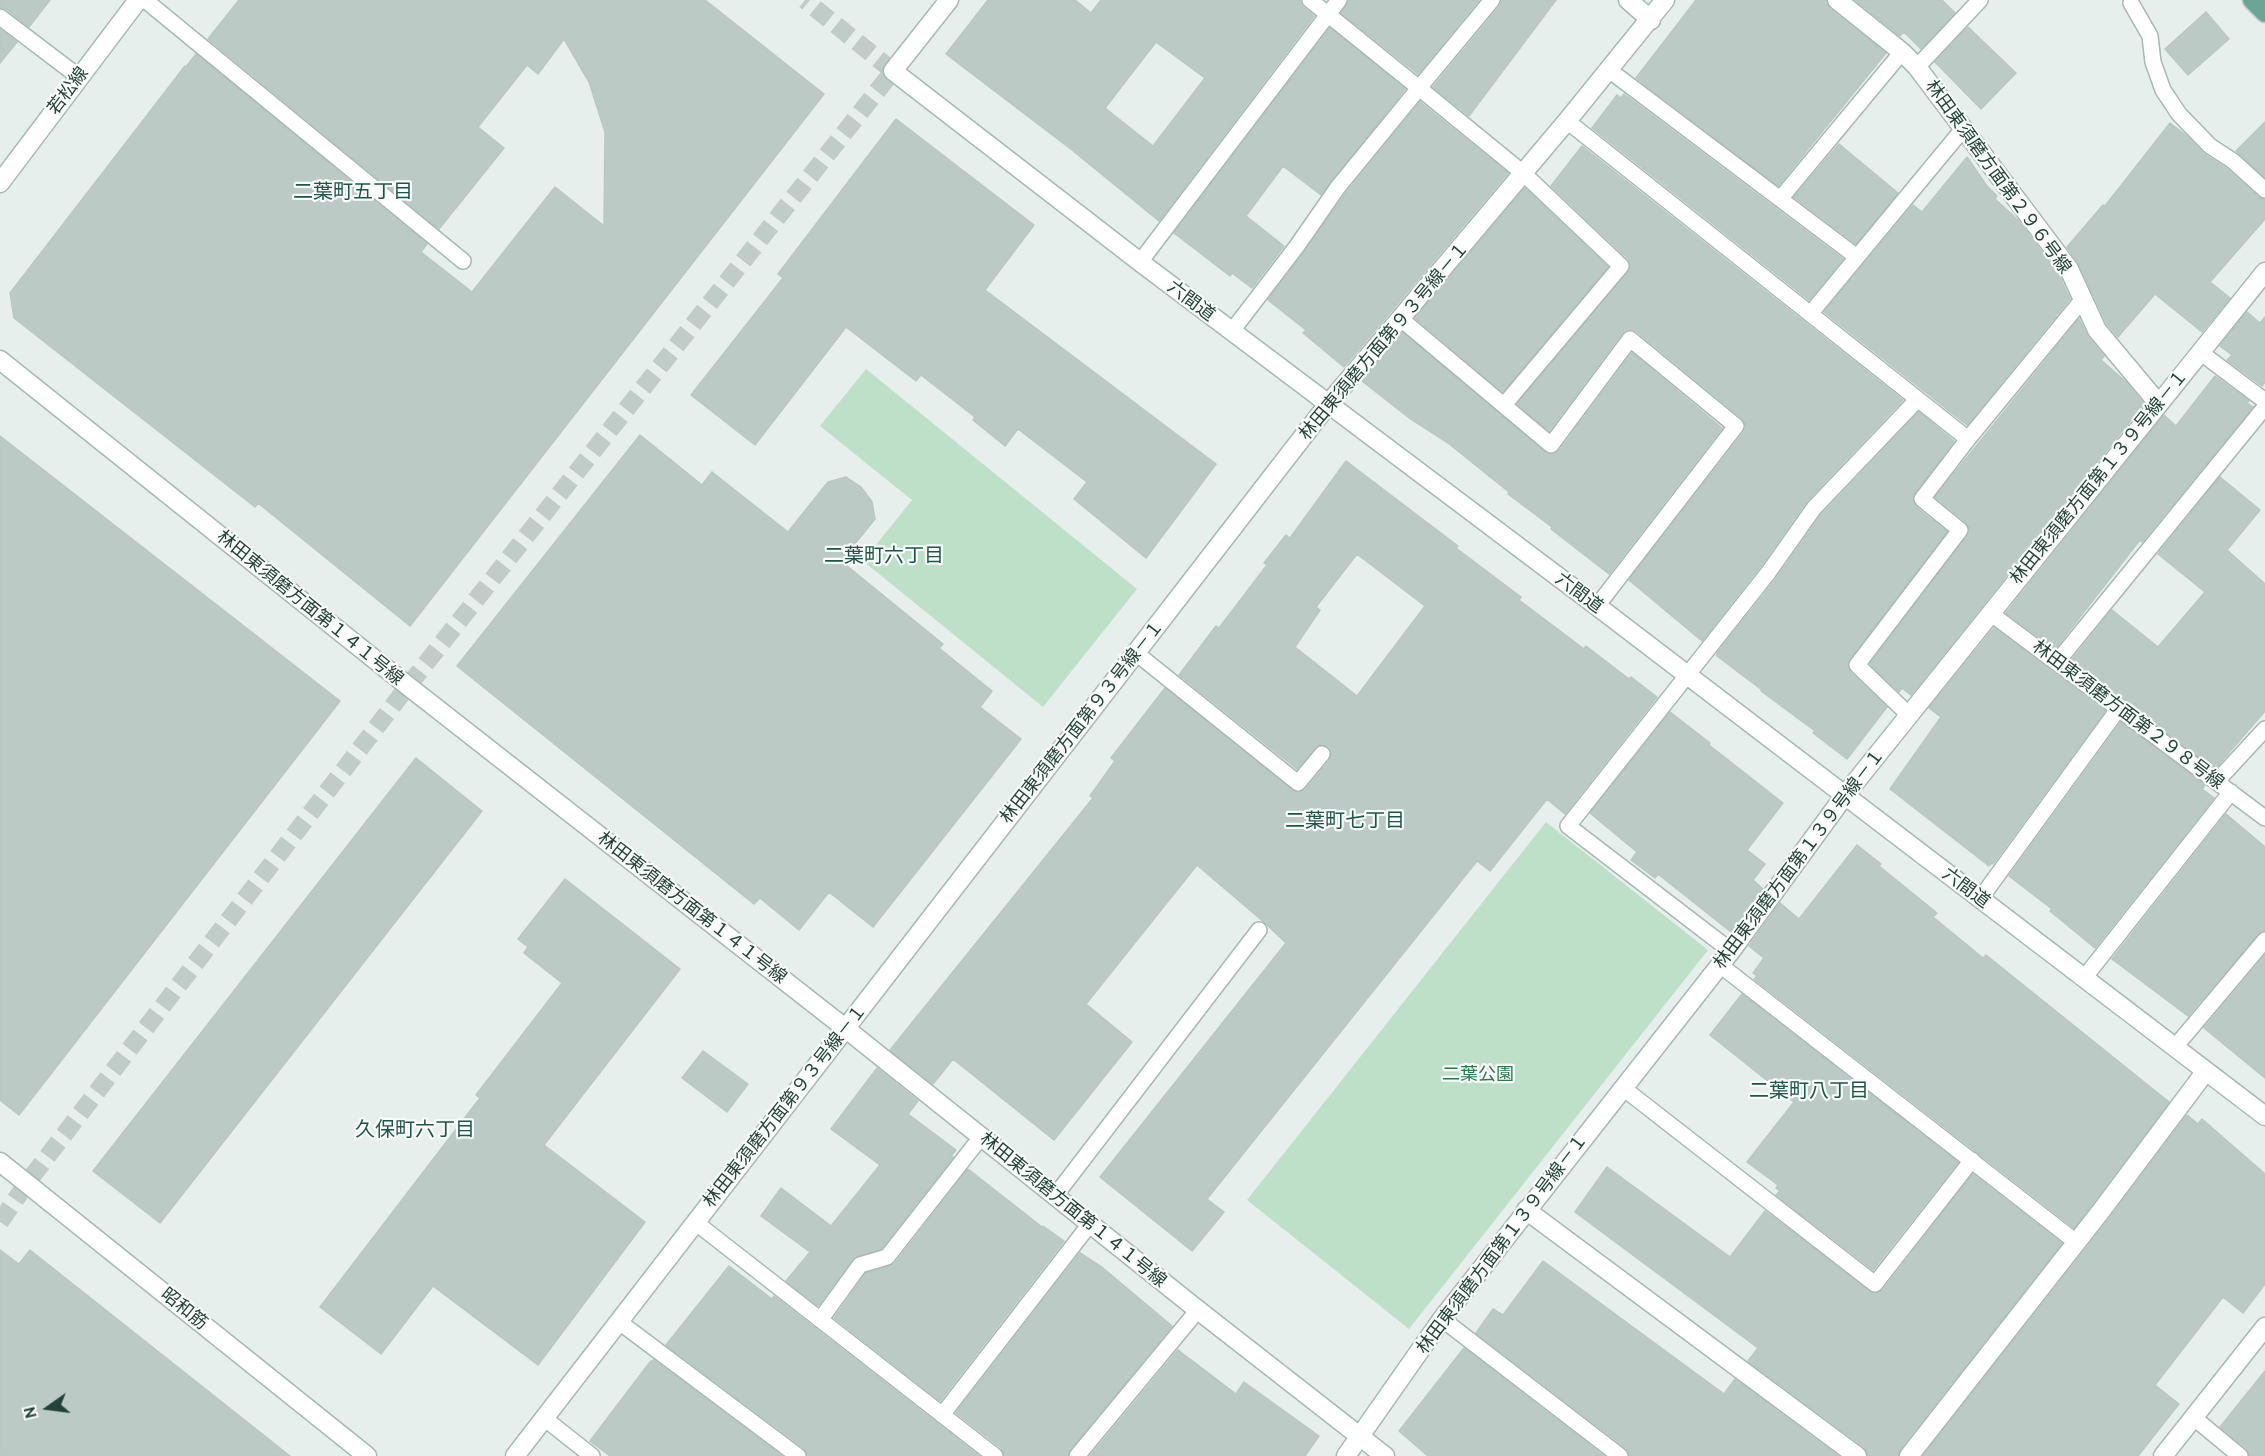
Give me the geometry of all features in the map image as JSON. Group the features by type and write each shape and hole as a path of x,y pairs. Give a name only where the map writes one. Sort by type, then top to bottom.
{"main road":[{"path":"2252,0 2265,13"}],"street":[{"name":"若松線","path":"0,183 138,0"},
{"name":"六間道","path":"949,0 893,71 1140,262 1597,606 2265,1116"},
{"path":"1628,0 1651,20"},
{"name":"林田東須磨方面第９３号線－１","path":"515,1456 1329,403 1567,122 1665,0"},
{"name":"林田東須磨方面第２９６号線","path":"1837,0 1902,52 1917,67 2068,269 2097,330 2158,403"},
{"name":"林田東須磨方面第１３９号線－１","path":"1346,1456 1442,1319 1725,958 1845,795 2265,272"},
{"name":"林田東須磨方面第１４１号線","path":"0,360 408,686 845,1028 1385,1456"},
{"path":"1909,1456 2206,1071"},
{"name":"昭和筋","path":"0,1162 367,1456"},
{"path":"1526,1210 1857,1456"},
{"path":"2163,1456 2265,1327"}],"lane":[{"path":"145,0 463,261"},
{"path":"1310,0 1523,173 1621,266 1504,405"},
{"path":"1140,262 1339,0"},
{"path":"1232,331 1297,246 1338,187 1492,0"},
{"path":"1917,67 1980,0"},
{"path":"2131,3 2150,36 2153,63 2163,90 2179,114 2210,146 2233,161 2265,190"},
{"path":"0,17 78,77"},
{"path":"1780,199 1902,52"},
{"path":"1609,70 1857,258"},
{"path":"1567,122 1968,439"},
{"path":"1810,314 1963,129"},
{"path":"1909,716 1857,665 1960,530 1922,499 2083,299"},
{"path":"1401,319 1551,445 1630,339 1736,426 1597,606"},
{"path":"2200,352 2265,401"},
{"path":"1917,400 1814,508 1768,573 1568,826 1725,958 2076,1242"},
{"path":"2057,663 2265,407"},
{"name":"林田東須磨方面第２９８号線","path":"1990,613 2265,818"},
{"path":"1136,653 1298,783 1322,754"},
{"path":"1980,899 2119,708"},
{"path":"2217,781 2265,729"},
{"path":"2084,978 2231,792"},
{"path":"1055,1196 1259,930"},
{"path":"2175,1047 2265,940"},
{"path":"1623,1088 1875,1284 1972,1160"},
{"path":"820,1320 860,1265 887,1257 981,1137"},
{"path":"695,1222 995,1456"},
{"path":"942,1415 1090,1224"},
{"path":"1077,1456 1198,1310"},
{"path":"1442,1319 1620,1456"},
{"path":"618,1321 798,1456"},
{"path":"2193,1417 2240,1456"},
{"path":"544,1418 592,1456"}],"green space":[{"path":"866,369 1137,589 1043,707 863,561 912,500 820,426"},
{"name":"二葉公園","path":"1546,822 1708,950 1409,1329 1247,1200"}],"building":[{"path":"0,0 50,0 29,27 0,7"},
{"path":"239,0 705,0 824,94 410,626 258,503 255,507 14,318 10,293 196,54 427,244 421,252 472,292 555,187 604,226 605,132 589,82 564,39 538,74 527,65 478,127 504,148 439,229 208,39"},
{"path":"988,0 1075,0 1091,13 1101,0 1300,0 1303,7 1314,16 1159,221 1072,150 946,54","holes":["1156,42 1205,78 1153,146 1105,108"]},
{"path":"1349,0 1479,0 1418,74 1341,13"},
{"path":"1502,0 1556,0 1469,116 1433,87 1500,6"},
{"path":"1696,0 1826,0 1830,9 1886,53 1778,186 1636,78"},
{"path":"1855,0 1942,0 1955,13 1921,49 1904,32 1900,36"},
{"path":"2206,12 2229,39 2188,75 2165,49"},
{"path":"1968,27 2016,73 1981,109 1935,62"},
{"path":"1330,28 1405,89 1321,195 1283,166 1246,216 1284,246 1252,288 1232,273 1230,276 1174,233"},
{"path":"0,29 17,42 0,63"},
{"path":"1624,94 1843,259 1809,300 1592,128 1617,95 1621,98"},
{"path":"1420,102 1508,173 1344,367 1303,333 1306,330 1268,300 1346,193"},
{"path":"896,119 1034,225 985,290 1216,464 1146,558 1074,499 1087,482 1018,429 1005,446 973,420 975,417 921,375 916,381 846,327 755,445 691,395 783,278 778,274"},
{"path":"2265,122 2265,177 2236,151"},
{"path":"2170,123 2187,136 2204,154 2227,169 2258,197 2265,200 2265,219 2210,282 2230,298 2202,332 2155,294 2118,337 2107,324 2079,264 2067,247 2103,205 2105,206"},
{"path":"1839,144 1898,193 1856,244 1794,197"},
{"path":"1582,146 1903,400 1806,502 1760,567 1702,641 1629,580 1744,432 1746,427 1743,419 1631,329 1622,333 1549,431 1517,404 1630,268 1628,259 1551,186"},
{"path":"1967,157 1987,186 1997,196 1995,199 2018,220 2059,275 2070,299 1967,425 1824,312 1913,205 1922,212"},
{"path":"1525,188 1608,267 1503,392 1415,318"},
{"path":"2247,312 2260,323 2265,317 2265,382 2262,386 2227,360 2232,355 2220,346"},
{"path":"2079,319 2088,337 2104,356 2101,360 2125,381 2144,404 1911,695 1902,688 1899,692 1870,664 1970,532 1966,522 1935,497"},
{"path":"1403,333 1549,454 1559,451 1632,353 1722,428 1609,574 1448,443 1408,417 1362,381"},
{"path":"2215,376 2249,401 2247,403 2253,407 2142,542 2140,540 2055,649 2006,613 2164,415 2176,426"},
{"path":"1919,412 1954,441 1912,498 1916,507 1947,532 1849,660 1850,672 1887,707 1847,759 1813,733 1815,731 1717,656 1717,653 1776,579 1822,514"},
{"path":"640,435 702,485 712,472 788,532 828,482 846,477 861,487 872,502 875,519 841,561 943,644 939,648 992,691 980,707 1021,739 873,927 829,892 799,930 760,898 754,904 457,666"},
{"path":"0,436 340,701 19,1115 0,1100"},
{"path":"1346,461 1458,546 1456,548 1521,597 1519,600 1584,649 1586,646 1657,697 1565,814 1547,799 1490,871 1477,861 1207,1199 1224,1212 1192,1251 1100,1177 1286,943 1197,865 1086,1004 1132,1042 1054,1140 953,1059 933,1084 890,1050 1093,798 1090,796 1115,761 1111,758 1165,688 1296,792 1305,790 1330,760 1331,750 1328,746 1319,745 1297,769 1179,675 1216,626 1219,628 1267,565 1264,563 1286,535 1290,538","holes":["1357,554 1425,606 1357,696 1295,647 1320,610 1316,607"]},
{"path":"2220,477 2260,510 2227,550 2265,584 2265,711 2215,769 2071,661 2112,610 2158,647 2205,592 2158,554"},
{"path":"1994,628 2105,711 1993,864 1989,866 1890,789 1941,717 1929,708"},
{"path":"1670,712 1783,803 1747,850 1765,864 1753,880 1763,889 1731,932 1658,874 1655,878 1631,860 1637,852 1590,813"},
{"path":"2121,722 2205,785 2202,789 2214,798 2095,948 2050,911 2052,909 2009,876"},
{"path":"416,758 482,811 160,1223 93,1171"},
{"path":"2226,814 2265,847 2265,930 2258,934 2188,1016 2112,959"},
{"path":"1857,845 1937,913 1933,917 1983,958 1986,955 2169,1102 2074,1228 1754,979 1757,976 1753,973 1764,958 1749,946 1780,903 1799,919"},
{"path":"565,879 680,969 544,1145 645,1222 538,1365 433,1286 381,1354 320,1307 480,1098 476,1095 562,983 524,953 528,947 518,939"},
{"path":"2265,955 2265,1078 2204,1028"},
{"path":"1742,994 1958,1162 1873,1270 1776,1195 1780,1191 1776,1188 1778,1185 1747,1162 1794,1102 1710,1035"},
{"path":"703,1051 748,1084 727,1112 682,1078"},
{"path":"877,1068 918,1101 908,1114 956,1150 951,1156 953,1157 881,1249 853,1259 818,1306 786,1281 810,1252 761,1216 781,1188 831,1226 880,1165 831,1129"},
{"path":"2187,1115 2198,1124 2202,1119 2265,1174 2265,1284 2243,1313 2223,1297 2155,1385 2179,1404 2138,1456 1923,1456 2110,1218"},
{"path":"1607,1167 1730,1257 1765,1211 1873,1293 1883,1290 1973,1174 2062,1243 1900,1449 1898,1456 1868,1456 1864,1447 1748,1361 1758,1348 1575,1212"},
{"path":"968,1169 1042,1227 1064,1241 940,1401 834,1318 866,1273 895,1263"},
{"path":"0,1250 19,1264 30,1250 290,1456 0,1456"},
{"path":"1080,1253 1103,1268 1172,1326 1067,1456 1005,1456 1001,1448 956,1413"},
{"path":"1543,1261 1724,1394 1735,1379 1838,1456 1630,1456 1626,1448 1476,1333 1493,1309 1503,1315"},
{"path":"729,1266 772,1299 774,1296 979,1456 808,1456 804,1448 666,1345"},
{"path":"1464,1348 1604,1456 1428,1456 1399,1431"},
{"path":"1178,1350 1236,1394 1244,1382 1319,1436 1305,1456 1090,1456"},
{"path":"654,1360 782,1456 610,1456 590,1441 650,1362"},
{"path":"2265,1371 2265,1456 2250,1456 2246,1448 2220,1427"}],"tunnel":[{"path":"0,1222 27,1183 408,686 893,71 805,0"}],"district":[{"name":"二葉町五丁目","path":"353,192"},
{"name":"二葉町六丁目","path":"884,556"},
{"name":"二葉町七丁目","path":"1345,821"},
{"name":"二葉町八丁目","path":"1809,1091"},
{"name":"久保町六丁目","path":"415,1130"}]}
